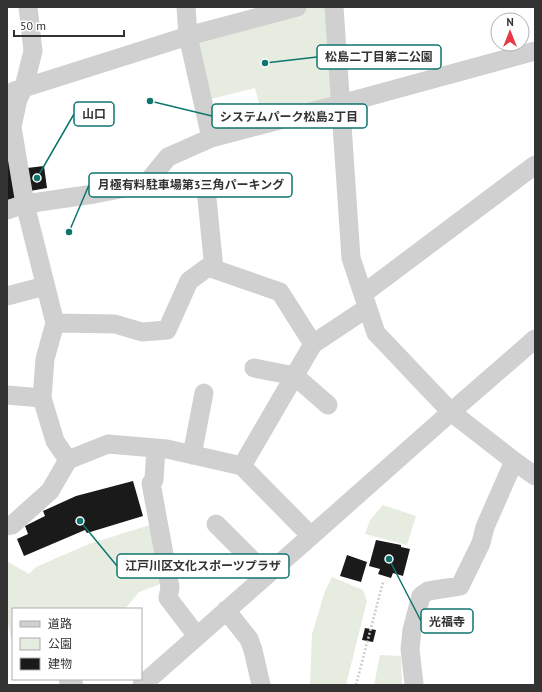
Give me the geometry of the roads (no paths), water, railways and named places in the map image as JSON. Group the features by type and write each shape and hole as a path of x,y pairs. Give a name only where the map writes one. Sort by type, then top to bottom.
{"street":[{"path":"28,7 33,51 15,90 18,99 12,127 12,153 55,323 45,359 42,398 55,441 68,460"},
{"path":"186,7 188,36 212,138"},
{"path":"15,90 188,36 297,7"},
{"path":"334,7 351,258 376,333 451,412 535,476"},
{"path":"7,210 25,204 94,194 146,184 168,157 212,138 535,51"},
{"path":"242,466 313,344 535,165"},
{"path":"206,189 214,270"},
{"path":"55,323 115,324 142,332 167,330 189,281 208,267 280,292 313,344"},
{"path":"7,296 45,286"},
{"path":"142,685 535,339"},
{"path":"254,368 295,376 328,405"},
{"path":"192,455 204,393"},
{"path":"7,396 42,398"},
{"path":"7,526 12,526 50,491 68,460 108,444 167,449 242,466 311,536"},
{"path":"156,448 154,480 151,483 170,587 168,598 197,636"},
{"path":"416,685 410,650 412,630 421,596 428,592 460,586 481,543 485,527 514,461"},
{"path":"216,524 267,575"},
{"path":"226,610 249,639 261,685"}],"place":[{"name":"松島二丁目第二公園","path":"265,63"},
{"name":"システムパーク松島2丁目","path":"150,101"},
{"name":"山口","path":"37,178"},
{"name":"月極有料駐車場第3三角パーキング","path":"69,232"},
{"name":"江戸川区文化スポーツプラザ","path":"80,521"},
{"name":"光福寺","path":"389,559"}]}
